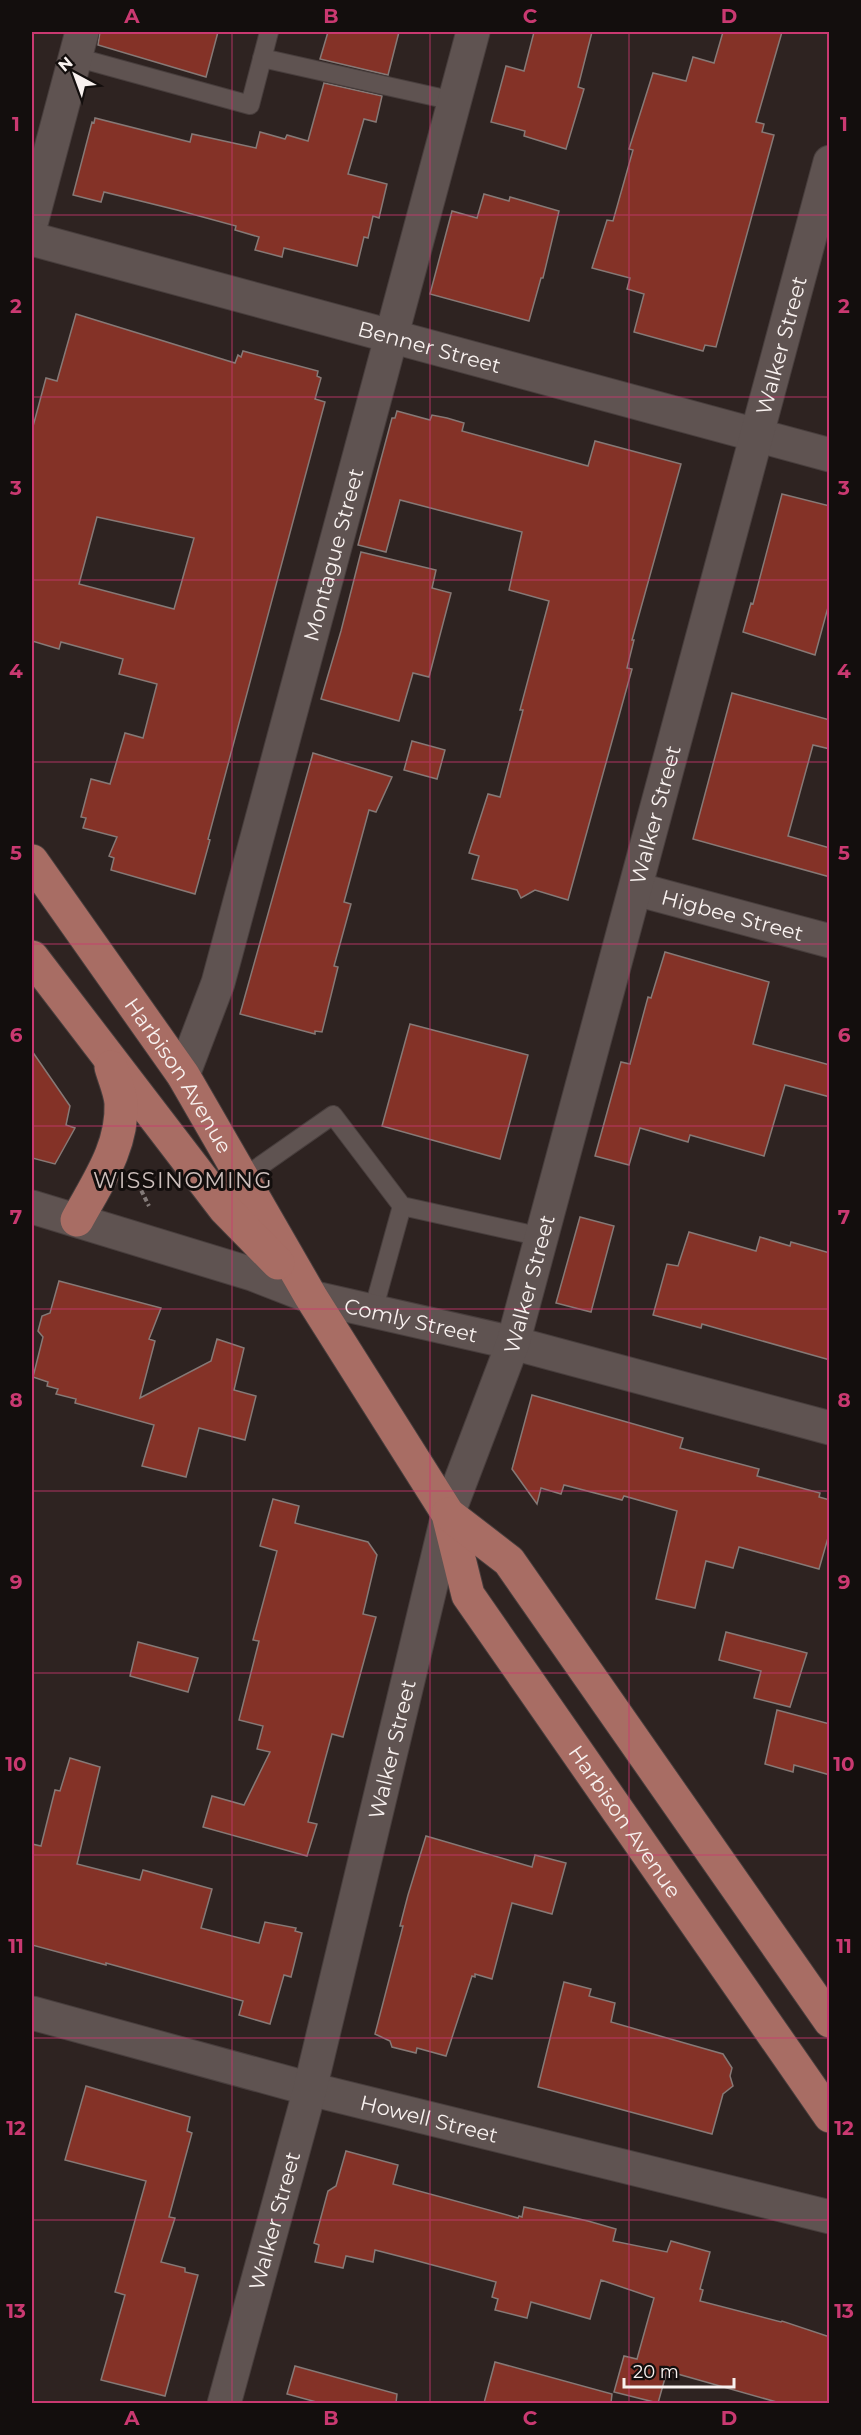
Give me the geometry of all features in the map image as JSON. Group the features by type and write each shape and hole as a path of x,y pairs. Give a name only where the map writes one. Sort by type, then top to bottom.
{"main road":[{"name":"Harbison Avenue","path":"32,861 183,1075 311,1297 448,1514 468,1594 830,2116"},
{"name":"Harbison Avenue","path":"32,957 225,1209 311,1297"},
{"path":"76,1220 111,1158 119,1130 121,1101 108,1056"},
{"name":"Harbison Avenue","path":"448,1514 509,1561 830,2021"}],"street":[{"name":"Montague Street","path":"183,1075 218,983 473,32"},
{"path":"32,220 79,44"},
{"name":"Walker Street","path":"224,2403 310,2090 448,1514 513,1343 830,162"},
{"name":"Benner Street","path":"32,238 390,338 830,455"},
{"name":"Higbee Street","path":"636,889 830,941"},
{"name":"Comly Street","path":"32,1207 252,1274 311,1297 513,1343 830,1428"},
{"name":"Howell Street","path":"32,2013 310,2090 830,2217"}],"lane":[{"path":"79,44 250,105 269,32"},
{"path":"262,58 454,101"},
{"path":"243,1178 333,1115 402,1206 542,1237"},
{"path":"373,1311 402,1206"}],"path":[{"path":"145,1187 138,1184 150,1209"}],"building":[{"path":"100,32 218,32 206,77 98,45"},
{"path":"328,32 399,32 388,75 320,59"},
{"path":"534,32 592,32 578,87 584,89 566,149 524,136 525,131 491,122 506,66 524,71"},
{"path":"723,32 782,32 756,122 764,124 762,132 774,135 716,347 705,345 703,351 634,332 644,294 627,289 630,278 592,268 607,220 613,221 633,150 629,149 653,73 686,81 693,57 714,63"},
{"path":"324,83 382,96 376,122 364,119 348,174 387,184 379,218 373,216 368,238 364,237 357,266 284,248 282,257 255,250 259,237 235,230 236,226 177,210 104,192 101,202 73,195 95,118 190,142 192,134 256,148 260,132 285,139 287,135 308,141"},
{"path":"484,194 509,201 510,197 559,211 543,278 541,278 529,321 430,294 452,211 477,218"},
{"path":"76,314 235,363 238,355 241,357 243,351 318,371 317,376 321,378 315,399 325,402 195,894 111,870 114,858 109,856 117,837 83,828 86,818 81,817 91,779 110,784 125,733 143,738 157,684 119,674 123,659 61,642 59,649 32,641 32,430 46,378 57,381","holes":["97,517 194,538 174,609 79,584"]},
{"path":"397,411 430,420 432,415 447,418 464,423 462,431 588,466 595,441 681,464 632,640 634,640 627,668 632,669 568,900 535,890 521,898 517,890 472,879 479,856 469,853 488,794 500,797 549,601 509,590 522,532 400,500 386,552 358,545 392,418 395,418"},
{"path":"782,494 830,506 830,600 815,655 743,632 751,603 753,604"},
{"path":"361,552 436,570 432,588 451,593 429,677 413,673 399,721 321,699"},
{"path":"732,693 830,720 830,749 813,745 788,836 830,848 830,877 693,839"},
{"path":"412,741 445,750 437,779 404,770"},
{"path":"313,753 392,777 376,812 369,810 344,902 351,904 334,966 338,967 322,1032 315,1031 315,1034 240,1014"},
{"path":"665,952 769,982 753,1044 830,1065 830,1097 785,1085 764,1156 690,1135 688,1142 640,1128 629,1165 595,1156 621,1062 630,1064 648,997 651,998"},
{"path":"410,1024 528,1055 500,1159 382,1126"},
{"path":"32,1051 70,1106 66,1125 75,1128 55,1164 32,1158"},
{"path":"580,1217 614,1226 591,1312 556,1303"},
{"path":"689,1232 756,1251 760,1237 790,1246 791,1242 830,1253 830,1360 702,1324 701,1328 653,1315 667,1264 678,1266"},
{"path":"59,1281 161,1308 149,1339 155,1341 140,1398 211,1361 217,1339 244,1348 234,1390 256,1396 245,1440 199,1428 186,1477 142,1466 154,1425 75,1403 76,1399 56,1394 58,1389 47,1386 48,1382 33,1377 43,1337 38,1331 42,1316 50,1313"},
{"path":"532,1395 683,1438 680,1448 759,1469 757,1476 820,1493 819,1497 830,1500 830,1531 819,1569 739,1547 733,1568 706,1561 695,1608 656,1599 677,1511 624,1496 622,1500 564,1485 561,1494 541,1488 537,1504 512,1469"},
{"path":"273,1499 299,1506 295,1523 368,1542 377,1555 363,1614 376,1617 343,1737 332,1734 308,1822 317,1824 307,1856 203,1827 212,1796 244,1805 270,1752 257,1749 263,1726 239,1720 259,1641 253,1640 277,1551 260,1546"},
{"path":"726,1632 807,1653 790,1707 754,1698 761,1671 719,1660"},
{"path":"138,1642 198,1658 188,1692 130,1676"},
{"path":"777,1710 830,1724 830,1775 794,1765 793,1772 765,1764"},
{"path":"70,1758 100,1767 77,1864 140,1880 143,1870 212,1889 201,1928 259,1943 265,1922 296,1928 295,1931 302,1933 291,1977 284,1975 270,2024 239,2015 243,2001 32,1945 32,1844 41,1846 55,1790 60,1791"},
{"path":"426,1836 532,1867 535,1855 566,1863 552,1914 512,1903 492,1979 475,1974 475,1977 472,1976 446,2056 417,2048 416,2053 392,2047 390,2041 375,2034 403,1926 400,1926"},
{"path":"564,1982 591,1989 589,1996 615,2003 611,2022 723,2054 732,2068 730,2076 733,2086 723,2094 712,2134 538,2087"},
{"path":"86,2086 190,2117 187,2131 192,2133 169,2217 175,2218 161,2262 185,2268 185,2272 198,2275 165,2396 101,2380 125,2295 115,2292 146,2181 65,2160"},
{"path":"346,2151 398,2165 393,2184 518,2218 522,2217 524,2207 588,2221 616,2229 613,2241 667,2252 671,2241 710,2252 700,2289 703,2290 700,2301 782,2321 830,2337 830,2403 780,2403 667,2371 658,2403 614,2392 624,2356 637,2359 654,2298 601,2280 590,2319 531,2302 527,2318 495,2310 498,2299 492,2297 496,2282 414,2260 375,2250 373,2262 346,2256 343,2268 315,2262 319,2245 314,2243 328,2191 336,2186"},
{"path":"495,2362 612,2394 611,2403 484,2403"},
{"path":"295,2366 397,2394 396,2403 320,2403 287,2394"}],"district":[{"name":"WISSINOMING","path":"183,1180"}]}
